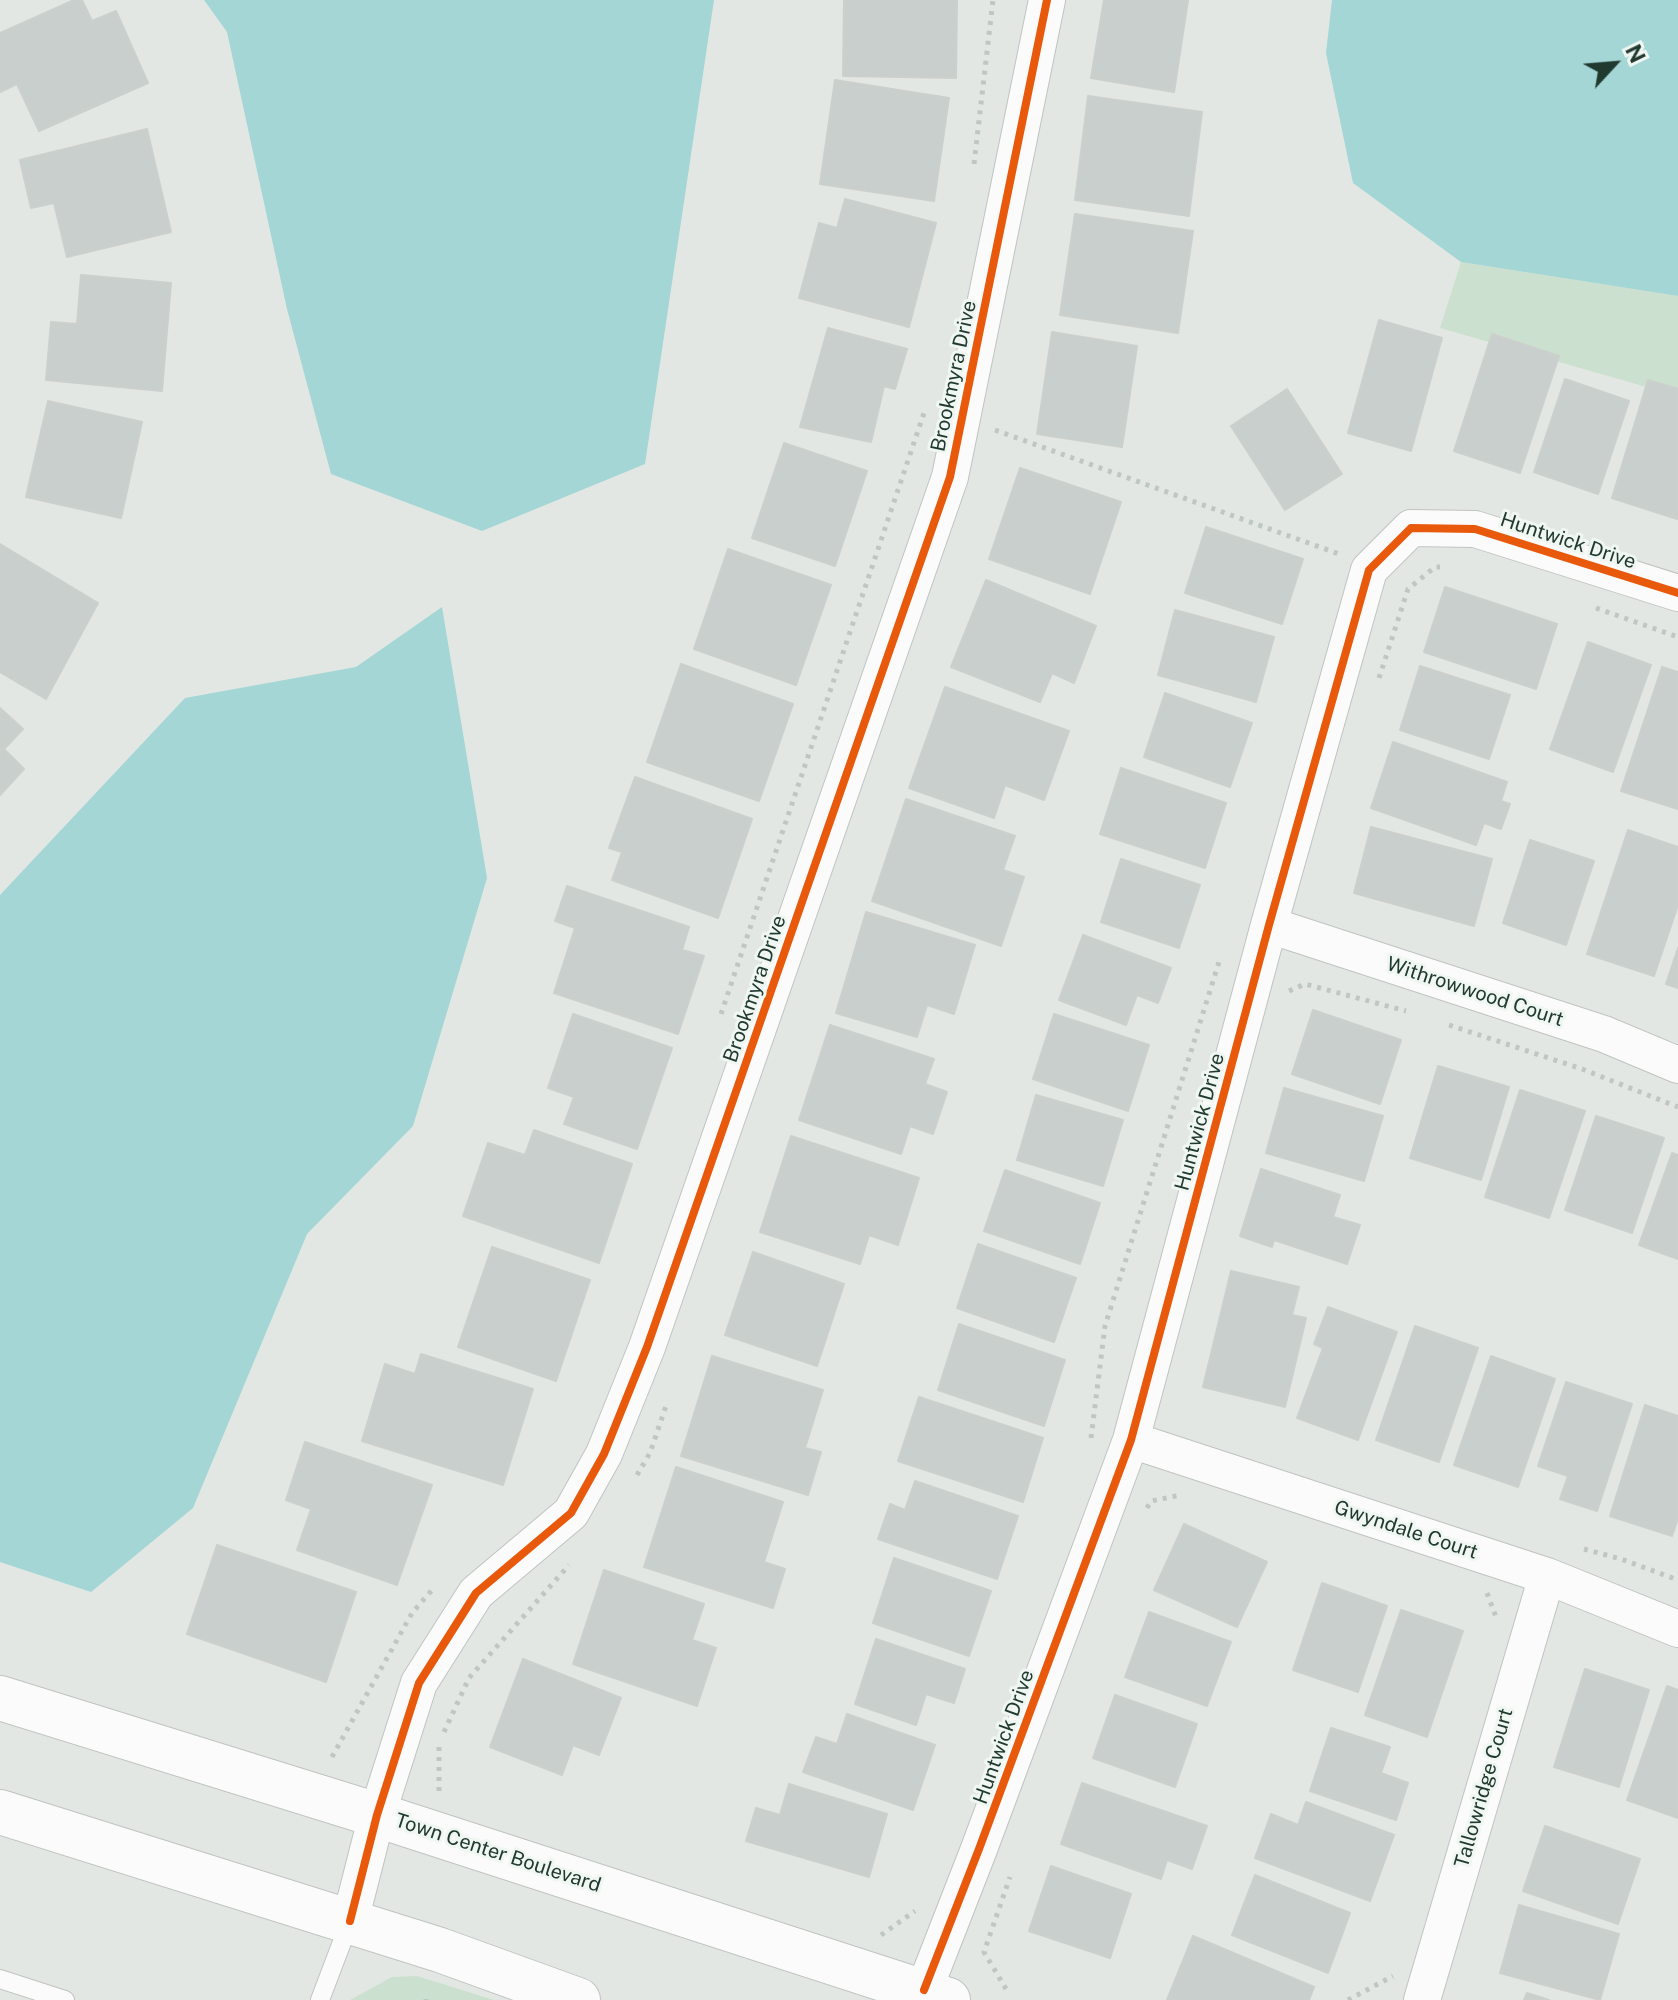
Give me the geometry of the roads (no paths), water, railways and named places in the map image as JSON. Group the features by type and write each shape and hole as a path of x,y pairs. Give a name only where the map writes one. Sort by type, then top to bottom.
{"street":[{"name":"Brookmyra Drive","path":"350,1921 377,1815 419,1683 476,1593 571,1513 604,1454 647,1347 950,477 1047,0"},
{"name":"Huntwick Drive","path":"936,1995 979,1849 1131,1440 1269,925 1369,570 1411,528 1475,529 1678,593"},
{"name":"Withrowwood Court","path":"1269,925 1604,1034 1678,1065"},
{"name":"Gwyndale Court","path":"1131,1440 1547,1576 1678,1629"},
{"name":"Tallowridge Court","path":"1422,2000 1547,1576"},
{"name":"Town Center Boulevard","path":"0,1698 377,1815 936,1995"},
{"path":"0,1812 440,1950 578,2000"}],"lane":[{"path":"320,2000 350,1921"},
{"path":"0,1979 65,2000"}],"water":[{"path":"204,0 714,0 645,464 482,531 331,474 287,309 227,32"},
{"path":"1332,0 1678,0 1678,296 1461,262 1353,183 1326,53"},
{"path":"442,607 487,878 413,1126 307,1234 193,1508 91,1592 0,1562 0,895 185,698 356,667"}]}
